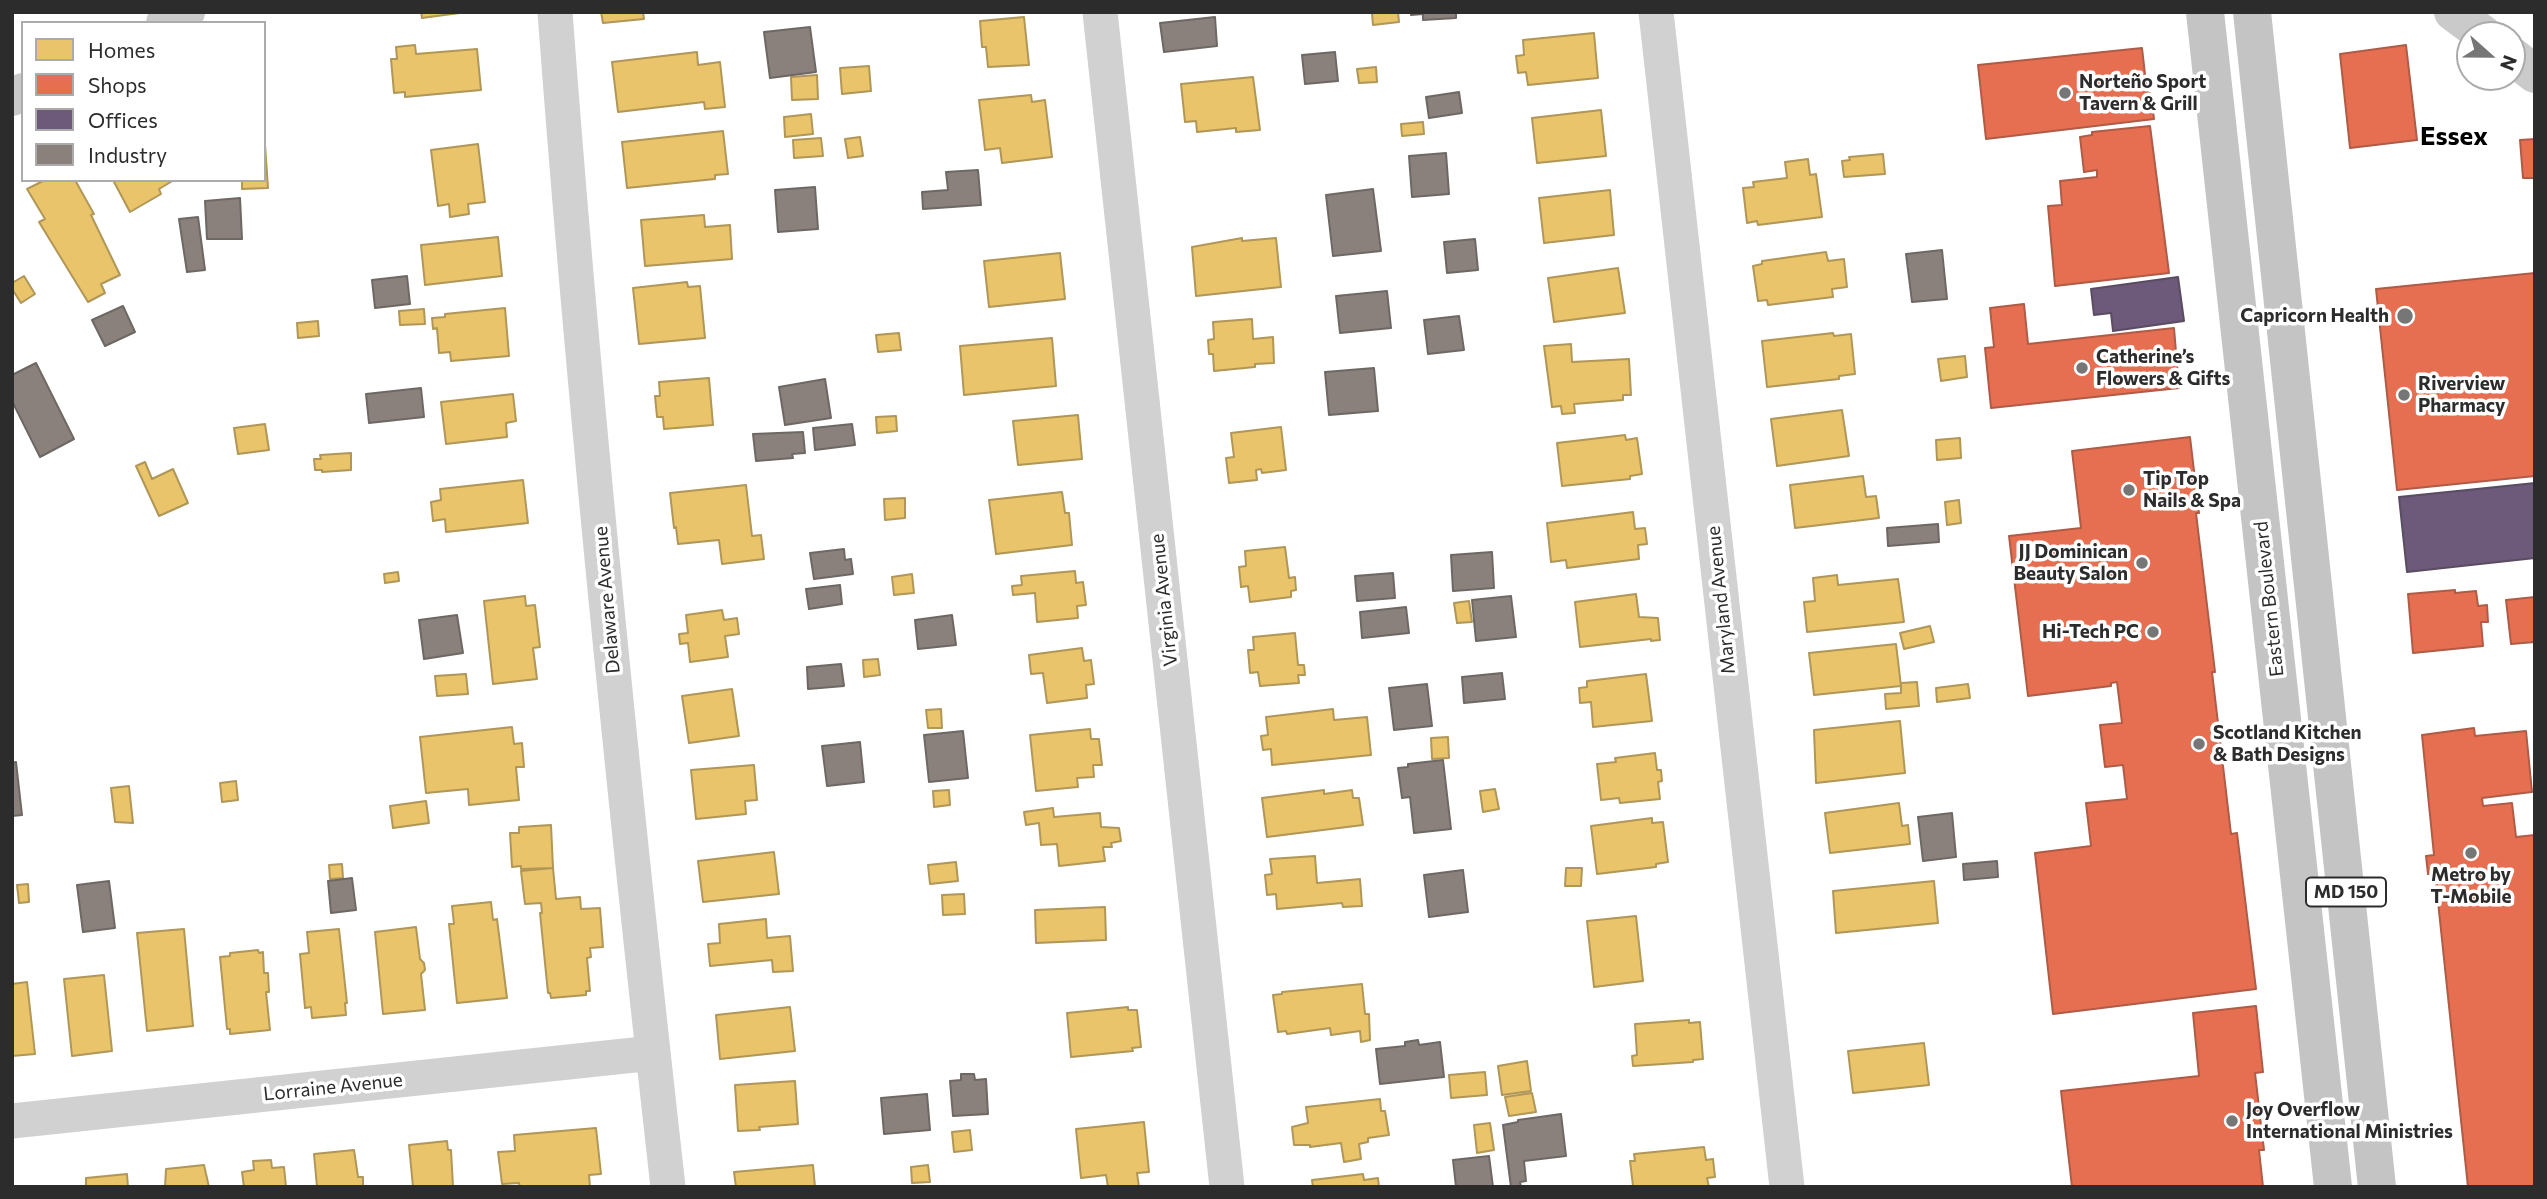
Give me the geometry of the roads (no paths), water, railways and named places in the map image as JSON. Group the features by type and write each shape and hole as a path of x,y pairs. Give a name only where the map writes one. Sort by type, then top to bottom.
{"main road":[{"path":"168,21 186,12"},
{"name":"Eastern Boulevard","path":"2205,12 2333,1187"},
{"name":"MD 150","path":"2252,12 2377,1187"},
{"path":"2270,604 2315,598"}],"street":[{"name":"Delaware Avenue","path":"555,12 568,189 625,803 668,1187"},
{"name":"Virginia Avenue","path":"1100,12 1227,1187"},
{"name":"Maryland Avenue","path":"1656,12 1787,1187"},
{"name":"Lorraine Avenue","path":"12,1121 653,1053"}],"place":[{"name":"Norteño Sport Tavern & Grill","path":"2065,93"},
{"name":"Capricorn Health","path":"2405,316"},
{"name":"Catherine’s Flowers & Gifts","path":"2082,368"},
{"name":"Riverview Pharmacy","path":"2404,395"},
{"name":"Tip Top Nails & Spa","path":"2129,490"},
{"name":"JJ Dominican Beauty Salon","path":"2142,563"},
{"name":"Hi-Tech PC","path":"2153,632"},
{"name":"Scotland Kitchen & Bath Designs","path":"2199,744"},
{"name":"Metro by T-Mobile","path":"2471,853"},
{"name":"Joy Overflow International Ministries","path":"2232,1121"}],"district":[{"name":"Essex","path":"2454,136"}]}
